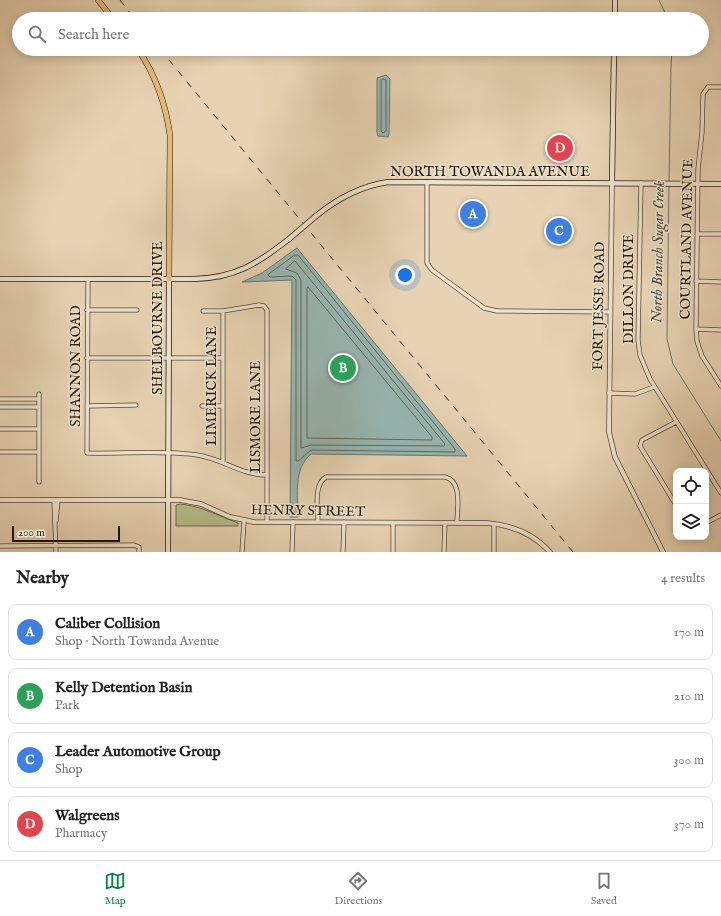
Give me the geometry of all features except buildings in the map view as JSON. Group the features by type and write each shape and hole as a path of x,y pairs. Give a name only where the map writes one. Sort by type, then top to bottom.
{"main road":[{"path":"98,0 107,12"},
{"path":"615,0 615,12"},
{"name":"SHELBOURNE DRIVE","path":"142,56 158,86 168,117 170,136 168,552"},
{"name":"FORT JESSE ROAD","path":"612,183 614,56"},
{"name":"NORTH TOWANDA AVENUE","path":"0,279 210,278 236,272 263,259 342,197 369,186 388,182 721,184"}],"street":[{"name":"COURTLAND AVENUE","path":"721,87 706,88 703,94 698,184 696,281 697,340 702,356 721,386"},
{"path":"427,182 427,263 432,270 484,308 497,311 610,312"},
{"name":"FORT JESSE ROAD","path":"612,183 609,393 610,432 615,457 663,552"},
{"name":"DILLON DRIVE","path":"641,183 639,347 643,364 654,387 721,493"},
{"path":"697,234 721,234"},
{"name":"SHANNON ROAD","path":"88,279 87,453 169,453"},
{"path":"696,281 721,282"},
{"name":"LISMORE LANE","path":"223,311 261,305 266,308 268,313 267,522"},
{"path":"88,310 137,310"},
{"path":"203,311 223,311"},
{"name":"LIMERICK LANE","path":"223,311 223,462"},
{"path":"696,329 721,330"},
{"path":"87,358 223,358"},
{"path":"609,393 635,394 654,387"},
{"path":"39,394 39,482"},
{"path":"0,399 39,399"},
{"path":"87,406 136,405"},
{"path":"0,406 39,407"},
{"path":"202,406 223,406"},
{"path":"675,504 640,444 642,440 676,422"},
{"path":"0,429 39,430"},
{"path":"0,452 39,452"},
{"path":"169,453 196,455 223,462 247,473 267,475"},
{"path":"318,522 318,488 320,482 326,477 430,477 449,478 456,485 457,523"},
{"name":"HENRY STREET","path":"0,500 168,500 201,504 230,517 244,521 494,524 522,531 537,539 550,552"},
{"path":"56,500 58,514 56,522 56,552"},
{"path":"709,521 721,515"},
{"path":"242,552 244,521"},
{"path":"292,552 293,522"},
{"path":"344,522 344,552"},
{"path":"393,523 393,552"},
{"path":"444,552 445,523"},
{"path":"494,524 494,552"},
{"path":"0,546 138,546 140,552"},
{"path":"15,546 15,552"},
{"path":"98,546 98,552"}],"green space":[{"path":"180,504 210,512 238,523 238,526 176,526 176,505"}],"water":[{"path":"386,75 390,79 388,137 378,136 377,133 377,78"},
{"path":"297,248 467,456 311,454 301,467 299,475 297,491 298,517 290,517 292,280 242,282 262,273"}],"waterway":[{"name":"North Branch Sugar Creek","path":"659,0 665,12"},
{"name":"North Branch Sugar Creek","path":"669,182 672,56"},
{"name":"North Branch Sugar Creek","path":"669,185 667,339 673,364 721,441"}],"railway":[{"path":"120,0 129,12"},
{"path":"166,56 573,552"}],"place":[{"name":"Walgreens","path":"560,148"},
{"name":"Caliber Collision","path":"473,214"},
{"name":"Leader Automotive Group","path":"559,231"},
{"name":"Kelly Detention Basin","path":"343,368"}]}
